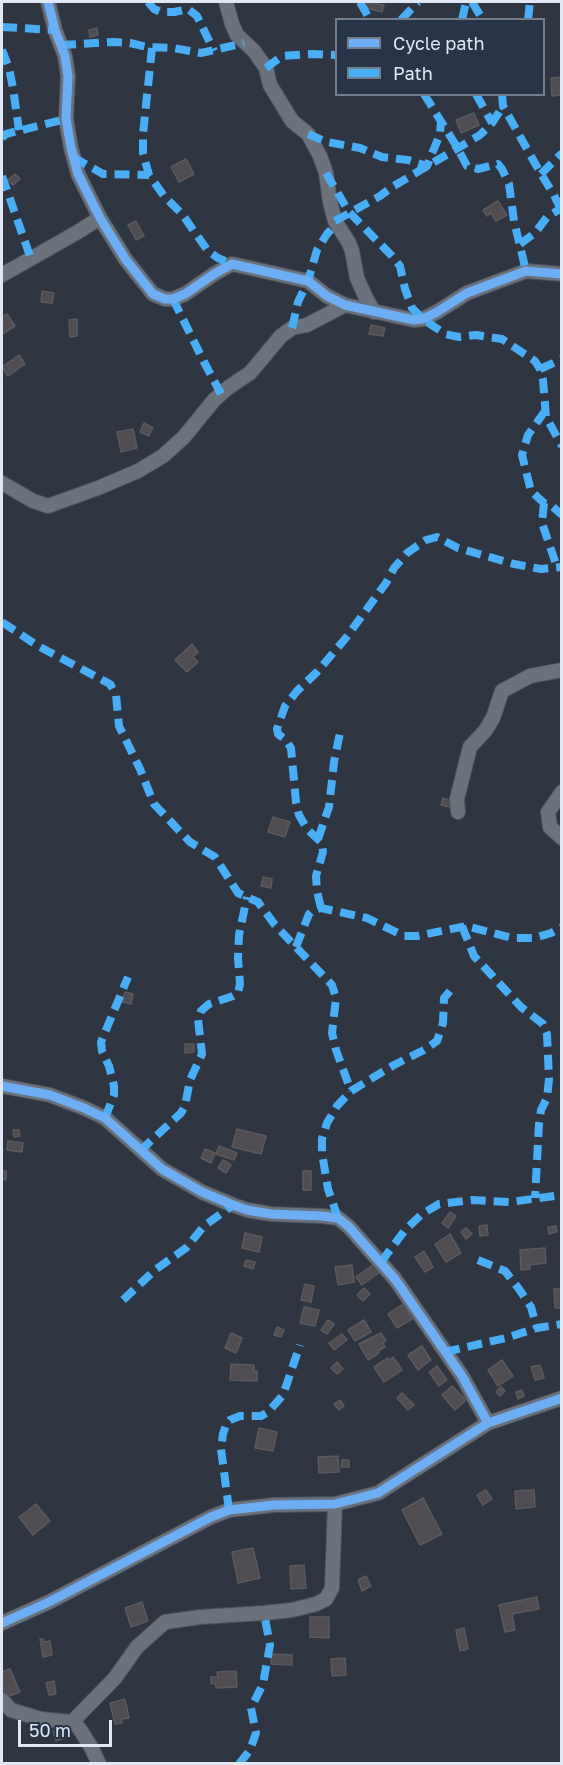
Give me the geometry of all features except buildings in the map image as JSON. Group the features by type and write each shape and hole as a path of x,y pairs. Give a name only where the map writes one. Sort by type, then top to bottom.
{"street":[{"path":"48,2 65,56 68,76 66,119 78,174 100,218 126,260 153,294 173,299 185,294 232,264 308,281 327,296 345,305 405,319 423,319 467,293 526,271 561,274"},
{"path":"226,2 231,24 237,35 254,51 266,68 270,85 292,121 308,134 320,156 326,173 334,220 349,243 357,278 374,312"},
{"path":"2,274 100,218"},
{"path":"2,483 33,501 48,506 138,471 163,456 184,437 214,400 250,373 281,336 292,328 307,325 345,305"},
{"path":"459,812 457,799 470,747 493,718 502,691 530,676 561,670"},
{"path":"561,792 548,812 550,827 561,838"},
{"path":"2,1086 50,1095 105,1118 162,1169 202,1192 233,1205 271,1214 338,1218 349,1227 395,1279 462,1376 488,1423"},
{"path":"2,1623 49,1602 175,1535 229,1510 274,1505 335,1504 378,1492 488,1423 561,1398"},
{"path":"72,1722 115,1678 137,1647 165,1622 292,1610 326,1599 332,1588 335,1504"},
{"path":"2,1700 11,1710 41,1719 72,1722 92,1747 99,1764"}],"marked path":[{"path":"148,2 154,9 161,12 188,9 197,16 214,51"},
{"path":"360,2 369,18"},
{"path":"403,18 418,2"},
{"path":"462,18 466,2"},
{"path":"472,2 482,18"},
{"path":"528,18 530,2"},
{"path":"2,27 55,30"},
{"path":"61,45 113,42 201,53 244,43"},
{"path":"152,48 143,134 143,153 149,175 164,196 182,214 208,251 232,264"},
{"path":"2,50 9,68 19,130"},
{"path":"266,68 282,56 335,55"},
{"path":"425,96 467,166 478,169 498,164 502,169 509,184 514,221 526,271"},
{"path":"477,96 492,123"},
{"path":"502,96 503,106 562,212"},
{"path":"335,221 480,135 492,123 503,106"},
{"path":"2,138 6,134 66,119"},
{"path":"308,134 327,142 360,148 382,157 408,160 427,166 440,134 441,121"},
{"path":"541,174 562,153"},
{"path":"73,157 103,174 149,175"},
{"path":"326,173 349,212 400,266 412,308 423,319 445,334 502,339 535,361 543,380 546,417 562,446"},
{"path":"2,176 31,259"},
{"path":"520,244 535,233 547,217 560,209"},
{"path":"292,328 298,302 308,281 317,250 336,224"},
{"path":"173,299 221,394"},
{"path":"540,369 562,359"},
{"path":"545,411 528,435 522,455 531,491 562,515"},
{"path":"544,503 542,523 557,567"},
{"path":"321,908 316,876 323,852 322,843 307,829 299,815 291,748 278,734 277,729 285,706 345,639 386,583 394,568 407,553 426,540 437,537 458,548 514,564 541,569 562,567"},
{"path":"2,622 38,646 110,684 116,695 119,726 154,804 190,842 215,857 238,893 258,902 275,925 332,985 336,998 332,1033 351,1091"},
{"path":"318,839 329,807 334,762 341,728"},
{"path":"140,1151 181,1113 185,1106 190,1080 202,1054 198,1019 201,1011 209,1004 238,993 240,984 239,935 247,897"},
{"path":"296,947 309,914 321,908 367,918 404,936 417,936 466,926 512,938 534,938 562,927"},
{"path":"462,926 474,956 521,1007 543,1024 547,1034 549,1079 547,1098 541,1110 539,1124 535,1198"},
{"path":"105,1118 114,1095 114,1086 101,1042 128,977"},
{"path":"338,1218 328,1189 322,1153 322,1139 327,1123 337,1106 351,1091 437,1041 443,1023 444,998 450,991"},
{"path":"381,1262 405,1230 422,1214 439,1204 472,1200 510,1202 562,1195"},
{"path":"123,1300 155,1270 186,1248 204,1226 233,1205"},
{"path":"478,1260 505,1271 531,1307 537,1328"},
{"path":"445,1352 506,1338 537,1328 562,1324"},
{"path":"229,1510 221,1449 226,1425 230,1420 240,1416 261,1416 268,1412 283,1395 300,1345"},
{"path":"239,1764 250,1750 256,1733 251,1708 263,1684 270,1645 264,1613"}],"cycle path":[{"path":"48,2 65,56 68,76 66,119 78,174 100,218 126,260 153,294 165,299 173,299 185,294 232,264 308,281 327,296 345,305 414,320 423,319 437,312 467,293 526,271 562,274"},
{"path":"2,1086 50,1095 105,1118 162,1169 202,1192 233,1205 271,1214 338,1218 349,1227 395,1279 462,1376 488,1423"},
{"path":"2,1623 49,1602 211,1517 229,1510 274,1505 335,1504 378,1493 488,1423 562,1398"}]}
